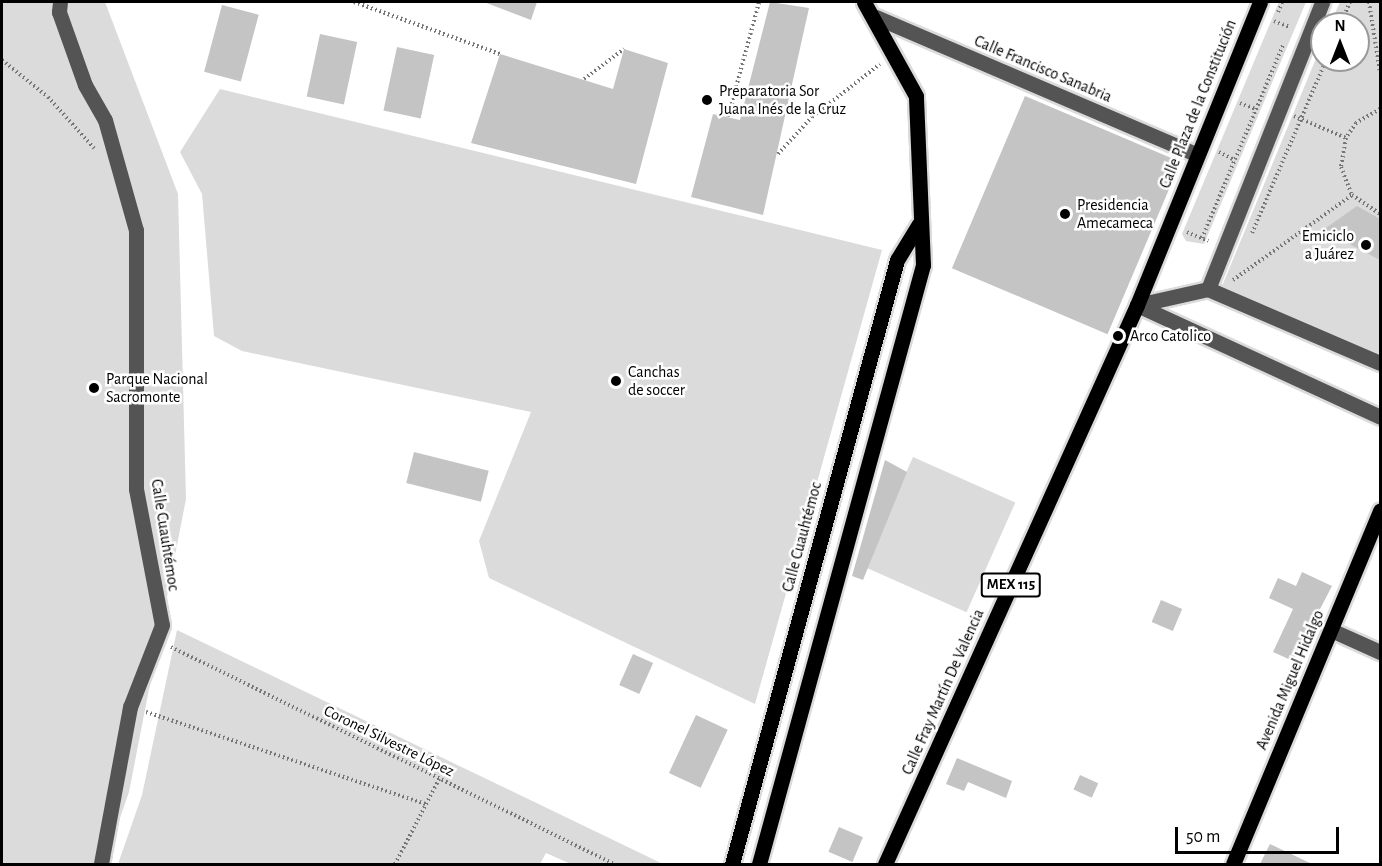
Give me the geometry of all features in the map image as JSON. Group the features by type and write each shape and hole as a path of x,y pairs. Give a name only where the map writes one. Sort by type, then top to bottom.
{"main road":[{"path":"759,864 923,265 919,224 916,96 896,53 876,17 864,2"},
{"name":"Calle Plaza de la Constitución","path":"1137,305 1195,154 1260,2"},
{"name":"Calle Cuauhtémoc","path":"732,864 897,260 919,224"},
{"name":"Calle Fray Martín De Valencia","path":"885,864 1137,305"},
{"path":"839,471 865,477"},
{"name":"Avenida Miguel Hidalgo","path":"1233,864 1380,510"},
{"path":"777,696 803,702"}],"street":[{"name":"Calle Cuauhtémoc","path":"60,2 59,12 85,85 105,120 136,230 136,489 162,625 130,707 101,864"},
{"path":"1208,289 1322,2"},
{"name":"Calle Francisco Sanabria","path":"876,17 1195,154"},
{"path":"1137,305 1208,289 1380,363"},
{"path":"1137,305 1380,417"},
{"path":"1331,630 1380,652"}],"path":[{"path":"354,2 500,54"},
{"path":"728,117 759,2"},
{"path":"1369,2 1380,72"},
{"path":"1202,238 1294,19"},
{"path":"1274,21 1290,27"},
{"path":"584,80 624,49"},
{"path":"778,153 812,117 896,53"},
{"path":"2,60 48,96 102,158"},
{"path":"1250,238 1321,72"},
{"path":"1240,103 1256,109"},
{"path":"1279,110 1346,138"},
{"path":"1380,110 1356,123 1346,138 1341,167 1352,195 1380,214"},
{"path":"1220,152 1235,160"},
{"path":"1232,281 1352,195"},
{"path":"1232,281 1236,270"},
{"path":"1232,281 1242,286"},
{"name":"Coronel Silvestre López","path":"155,639 614,864"},
{"path":"130,707 424,804"},
{"path":"395,864 424,804 439,779"}],"shaded area":[{"name":"Parque Nacional Sacromonte","path":"2,2 105,2 178,194 186,499 129,792 104,864 2,864"},
{"path":"1279,2 1306,2 1204,244 1186,241 1182,234"},
{"path":"1340,2 1380,2 1380,355 1222,286 1310,72 1370,72 1370,12 1335,12"},
{"name":"Canchas de soccer","path":"220,89 882,250 755,704 489,578 479,541 531,412 242,351 214,336 202,194 180,152"},
{"path":"913,457 1015,503 967,612 864,567"},
{"path":"177,630 663,864 571,864 546,853 540,864 118,864 142,795"}],"building":[{"path":"484,2 537,2 531,20"},
{"path":"770,2 809,8 763,215 691,197 713,114 740,120"},
{"path":"222,5 259,15 241,81 204,72"},
{"path":"320,34 357,42 344,105 307,97"},
{"path":"397,47 434,55 421,118 383,111"},
{"path":"624,49 668,63 636,184 471,143 500,54 613,89"},
{"name":"Presidencia Amecameca","path":"1025,96 1181,162 1107,334 952,268"},
{"name":"Emiciclo a Juárez","path":"1357,206 1380,219 1380,260 1323,230"},
{"path":"414,452 489,471 481,502 406,483"},
{"path":"885,460 907,472 863,580 852,576"},
{"path":"1302,572 1332,586 1293,661 1273,652 1293,609 1269,598 1278,578 1296,586"},
{"path":"1161,600 1182,609 1173,631 1152,622"},
{"path":"633,654 653,663 639,694 619,685"},
{"path":"696,715 728,730 701,788 669,773"},
{"path":"957,758 1012,781 1006,798 968,782 964,791 946,784"},
{"path":"1080,775 1098,783 1092,798 1073,790"},
{"path":"839,827 863,837 852,862 828,852"},
{"path":"1270,844 1312,864 1260,864"}],"place":[{"name":"Preparatoria Sor Juana Inés de la Cruz","path":"707,100"},
{"name":"Presidencia Amecameca","path":"1065,214"},
{"name":"Emiciclo a Juárez","path":"1366,245"},
{"name":"Arco Catolico","path":"1118,336"},
{"name":"Canchas de soccer","path":"616,381"},
{"name":"Parque Nacional Sacromonte","path":"94,388"}]}
